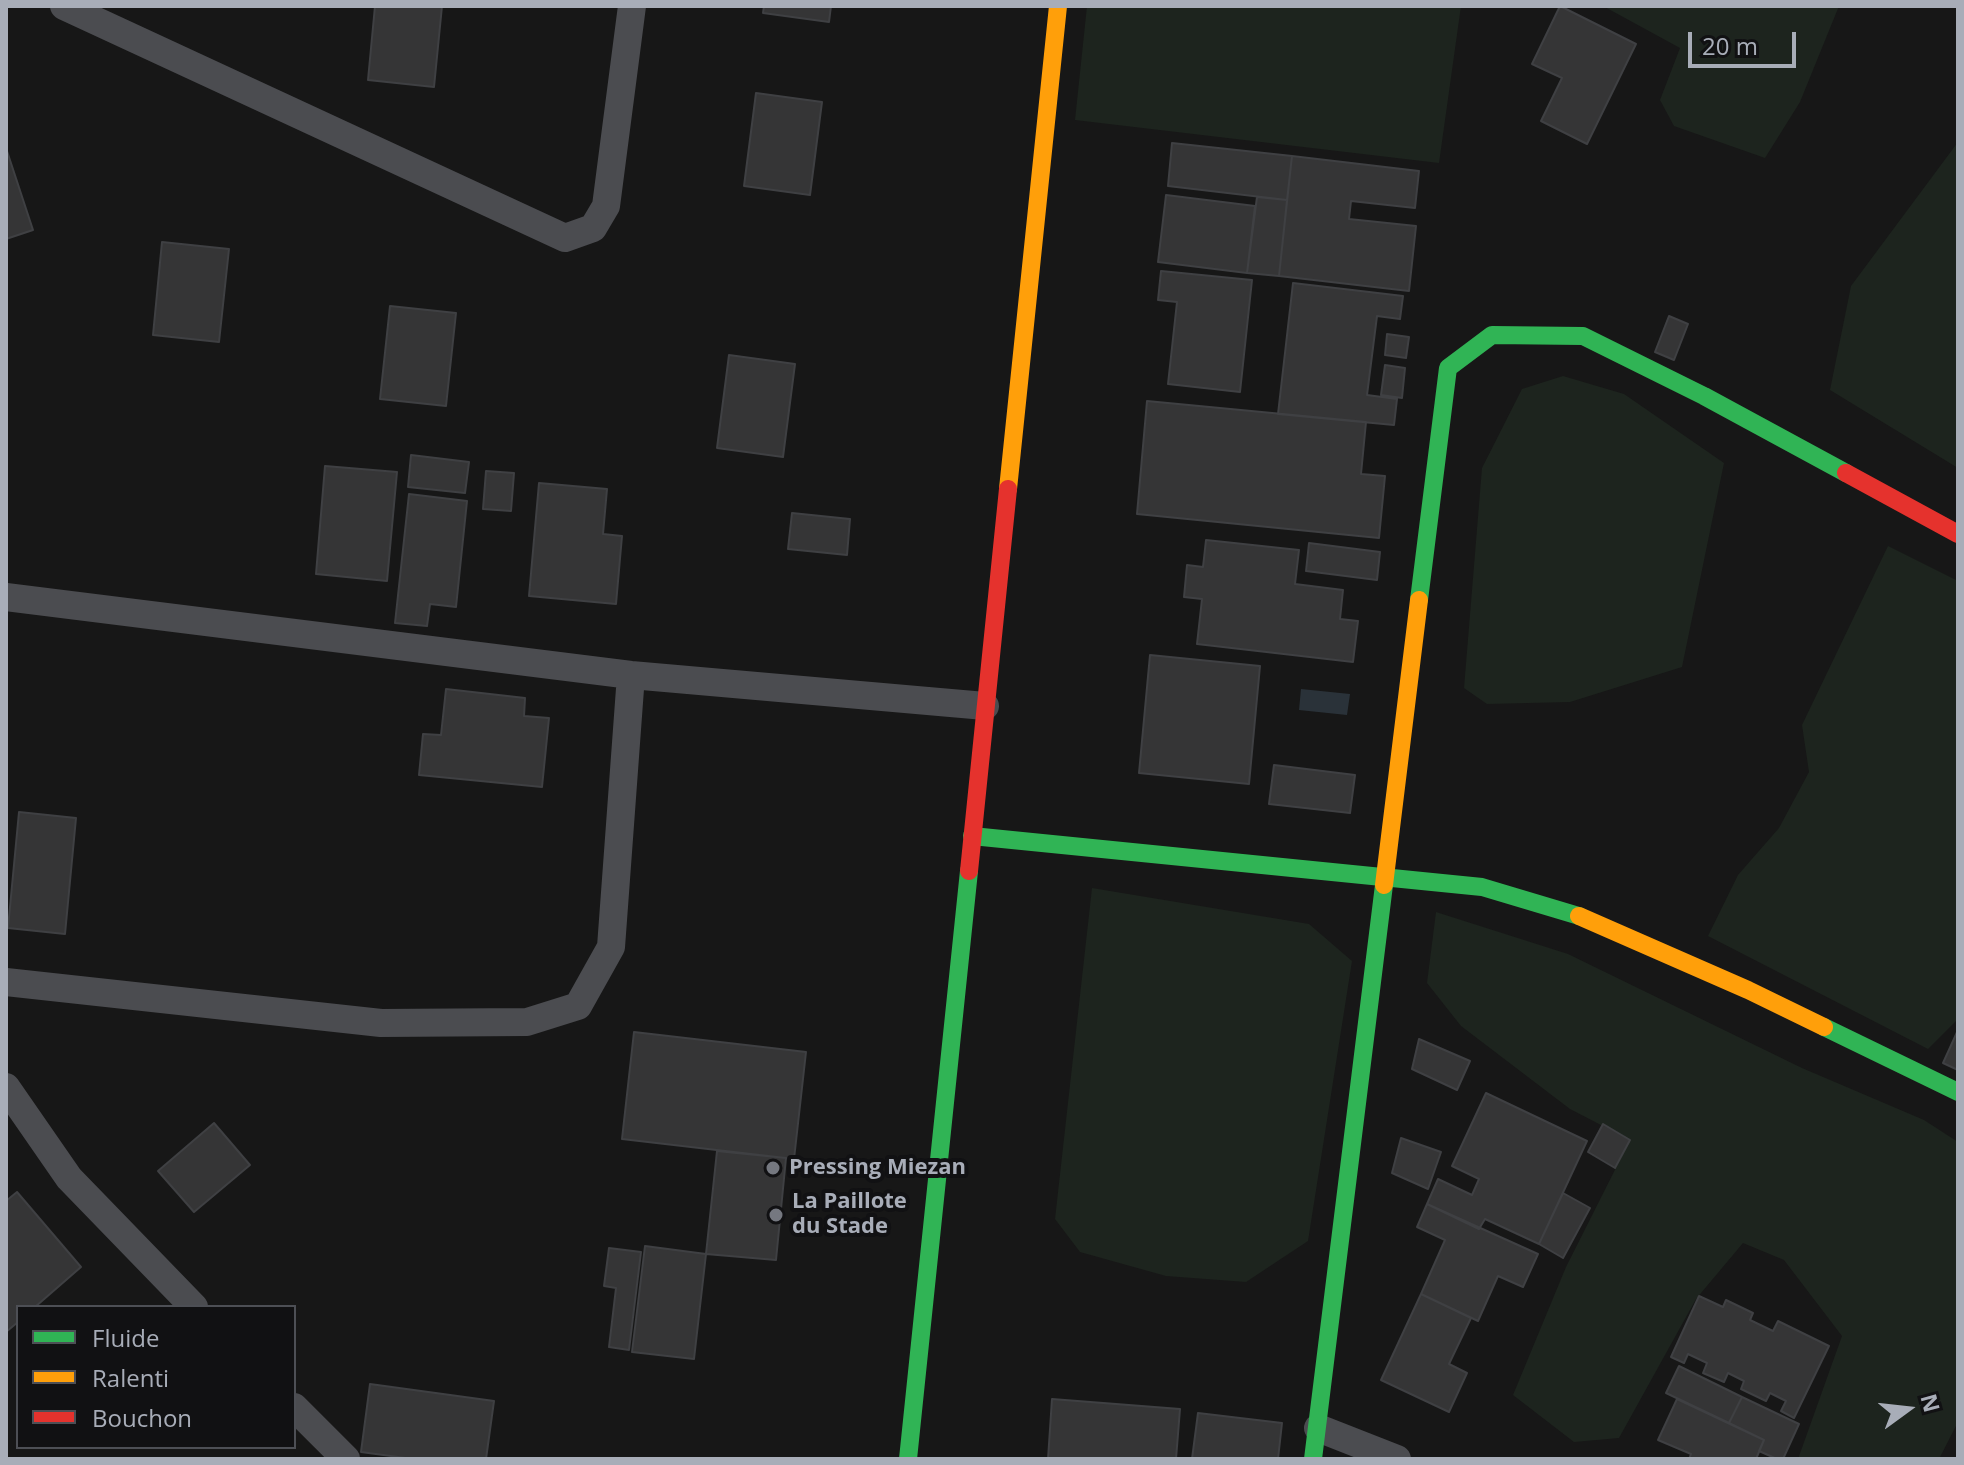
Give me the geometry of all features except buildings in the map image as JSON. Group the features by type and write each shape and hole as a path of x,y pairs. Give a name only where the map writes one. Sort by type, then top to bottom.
{"street":[{"path":"64,6 565,238 593,228 606,206 632,6"},
{"path":"908,1459 1058,6"},
{"path":"1313,1459 1448,368 1492,335 1583,336 1704,396 1958,534"},
{"path":"6,597 631,675 985,706"},
{"path":"6,982 381,1023 527,1022 578,1006 611,947 631,675"},
{"path":"972,836 1482,887 1566,910 1748,990 1958,1092"},
{"path":"6,1087 69,1178 192,1305"},
{"path":"296,1409 346,1459"},
{"path":"1318,1428 1397,1459"}],"shaded area":[{"path":"1087,6 1461,6 1439,163 1075,120"},
{"path":"1603,6 1839,6 1800,102 1765,158 1674,126 1660,100 1680,48"},
{"path":"1958,142 1958,468 1830,390 1851,286"},
{"path":"1563,376 1624,394 1724,463 1682,667 1570,702 1487,704 1464,688 1482,468 1522,389"},
{"path":"1888,546 1958,581 1958,1019 1928,1049 1708,936 1738,875 1779,828 1809,772 1802,725"},
{"path":"1301,689 1350,694 1347,715 1299,710"},
{"path":"1092,888 1309,924 1352,961 1308,1241 1246,1282 1166,1276 1080,1252 1055,1219"},
{"path":"1436,912 1568,954 1802,1068 1924,1120 1958,1142 1958,1422 1939,1459 1798,1459 1842,1336 1784,1260 1743,1243 1696,1299 1619,1438 1574,1442 1513,1395 1566,1267 1630,1140 1570,1109 1461,1026 1427,983"}],"traffic: fast":[{"path":"1419,600 1448,368 1492,335 1583,336 1704,396 1846,473"},
{"path":"972,836 1482,887 1579,916"},
{"path":"908,1459 969,871"},
{"path":"1313,1459 1384,885"},
{"path":"1824,1027 1958,1092"}],"traffic: slow":[{"path":"1008,489 1058,6"},
{"path":"1384,885 1419,600"},
{"path":"1579,916 1824,1027"}],"traffic: jam":[{"path":"1846,473 1958,534"},
{"path":"969,871 1008,489"}],"place":[{"name":"Pressing Miezan","path":"773,1168"},
{"name":"La Paillote du Stade","path":"776,1215"}]}
